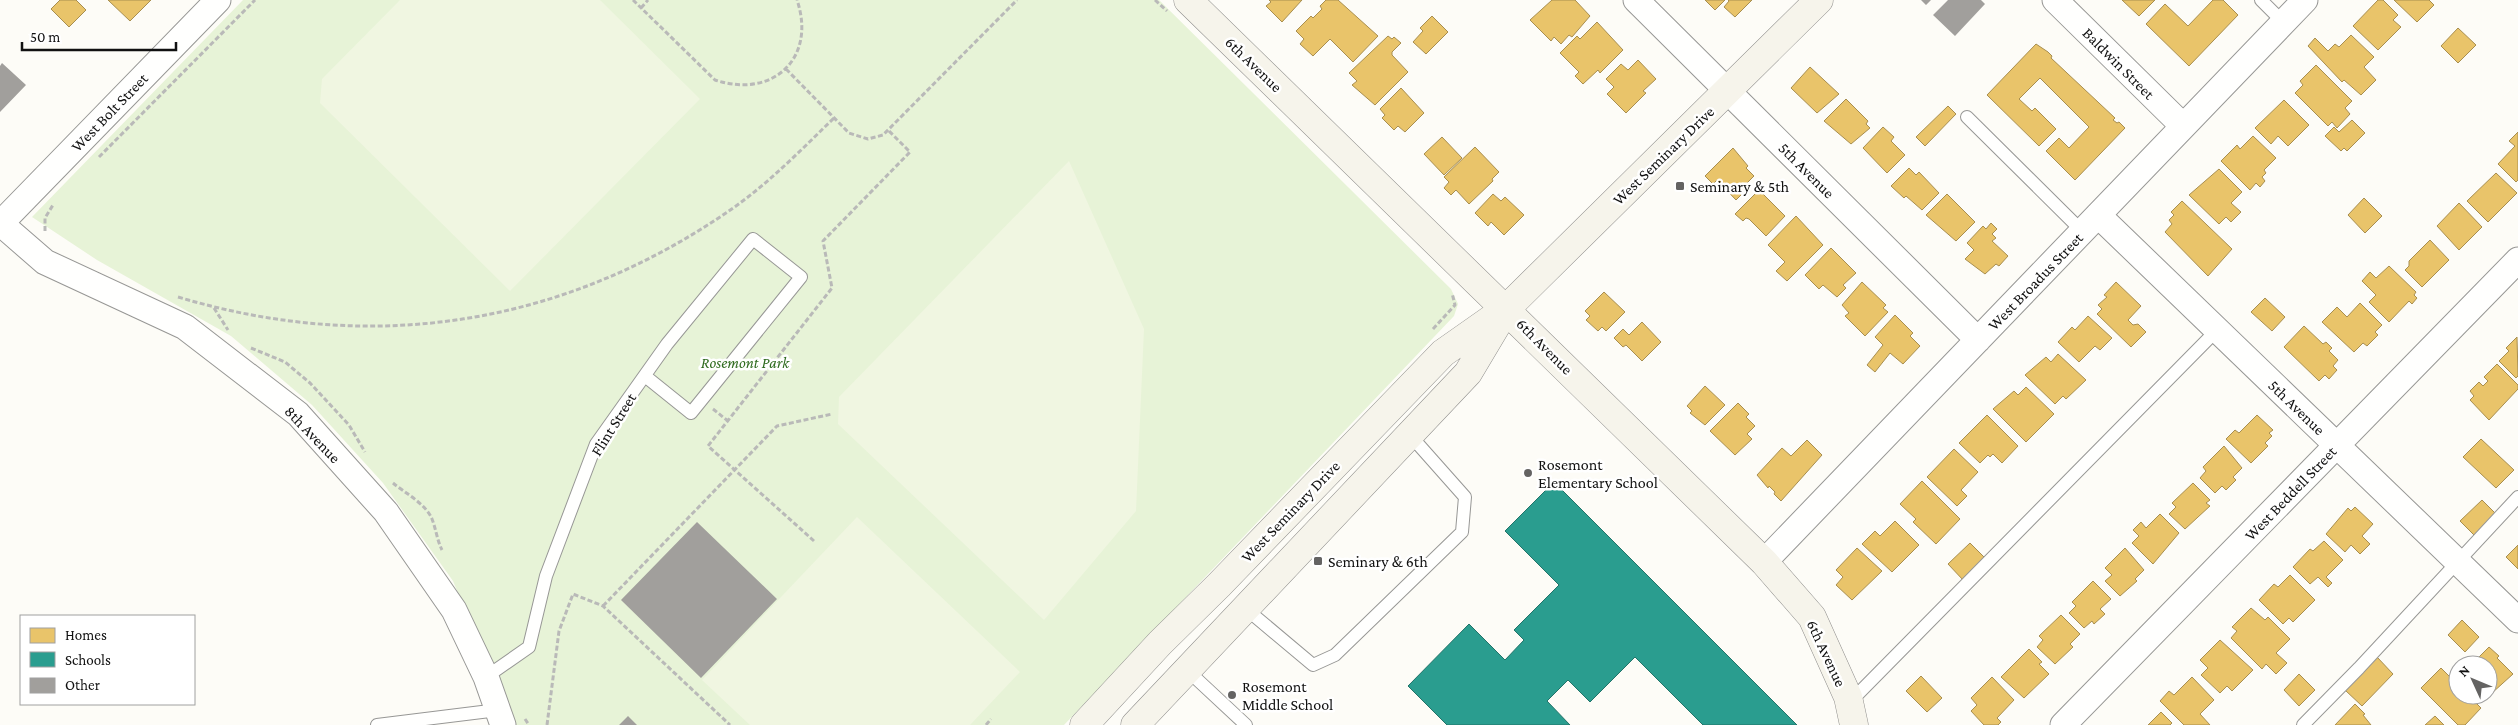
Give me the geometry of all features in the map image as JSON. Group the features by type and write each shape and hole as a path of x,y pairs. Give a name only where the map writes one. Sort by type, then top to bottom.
{"main road":[{"name":"West Seminary Drive","path":"1084,725 1160,643 1226,578 1443,353 1507,308 1819,0"},
{"name":"6th Avenue","path":"1179,7 1507,308 1764,562 1812,617 1827,647 1851,714"},
{"name":"West Seminary Drive","path":"1135,725 1468,373 1507,308"},
{"path":"1160,643 1187,670"}],"street":[{"name":"West Bolt Street","path":"0,223 218,0"},
{"name":"5th Avenue","path":"1636,0 1978,340"},
{"name":"Baldwin Street","path":"2055,0 2183,126"},
{"name":"West Broadus Street","path":"1764,562 2295,7"},
{"name":"8th Avenue","path":"0,223 45,262 185,328 298,414 392,520 454,610 486,677 501,718"},
{"name":"5th Avenue","path":"2090,223 2218,330 2518,620"},
{"name":"West Beddell Street","path":"2063,725 2518,260"}],"lane":[{"path":"2261,0 2295,7"},
{"path":"1967,117 2090,223"},
{"name":"Flint Street","path":"486,677 529,648 546,576 596,444 667,344 753,239 801,278 691,413 645,376"},
{"path":"1851,714 2218,330"},
{"path":"1245,608 1313,665 1335,655 1462,532 1465,497 1410,435"},
{"path":"2302,725 2359,668 2456,560 2518,497"},
{"path":"1187,670 1246,725"},
{"path":"377,725 501,718"}],"path":[{"path":"96,160 255,0"},
{"path":"633,0 715,80 733,86 752,86 770,80 786,69 797,53 803,35 802,15 797,0"},
{"path":"641,8 648,0"},
{"path":"786,69 849,133 868,139 883,135 1017,0"},
{"path":"1155,0 1179,7"},
{"path":"170,294 256,317 342,326 429,324 514,309 594,284 668,249 744,200 769,180 834,118"},
{"path":"814,541 708,446 832,288 824,242 910,152 888,130"},
{"path":"33,252 46,237 45,218 55,202"},
{"path":"1428,334 1455,305 1451,289"},
{"path":"603,606 734,468 777,426 832,414"},
{"path":"547,725 560,631 573,594 603,606 730,725"},
{"path":"986,725 991,720"}],"green space":[{"name":"Rosemont Park","path":"243,0 1159,0 1451,289 1458,304 1454,316 1064,725 512,725 453,581 383,483 312,405 231,336 97,260 32,217"},
{"path":"400,0 600,0 700,99 510,291 320,103 322,79"},
{"path":"1069,161 1144,329 1136,511 1044,620 838,424 839,397"},
{"path":"857,517 1020,672 970,725 750,725 702,680"}],"building: Homes":[{"path":"60,0 76,0 86,10 69,27 51,9"},
{"path":"108,0 151,0 130,21"},
{"path":"1269,0 1302,0 1282,22 1266,6 1271,2"},
{"path":"1326,0 1338,0 1378,36 1353,62 1330,39 1313,56 1300,44 1304,39 1296,31 1311,16 1313,18 1322,9 1320,6"},
{"path":"1552,0 1575,0 1590,16 1572,37 1569,35 1561,44 1554,37 1551,41 1530,20"},
{"path":"1705,0 1725,0 1715,10"},
{"path":"1728,0 1752,0 1735,17 1724,7"},
{"path":"2122,0 2155,0 2139,16"},
{"path":"2213,0 2223,0 2238,15 2189,66 2146,24 2165,4 2188,26"},
{"path":"2378,0 2383,0 2398,15 2393,20 2401,27 2378,50 2353,26"},
{"path":"2394,0 2429,0 2434,5 2417,22"},
{"path":"1432,16 1448,32 1426,54 1413,42 1423,31 1420,28"},
{"path":"1597,22 1623,50 1600,73 1598,70 1583,84 1575,76 1579,72 1560,53 1577,36 1580,39"},
{"path":"2458,28 2476,45 2458,63 2441,46"},
{"path":"2351,35 2374,57 2364,67 2376,80 2361,95 2344,80 2342,82 2308,46 2315,38 2328,51 2335,44 2339,47"},
{"path":"1388,36 1392,39 1394,37 1401,43 1392,52 1392,55 1408,72 1375,105 1352,85 1357,81 1349,73"},
{"path":"2036,44 2048,52 2052,56 2051,58 2115,118 2113,120 2117,123 2119,122 2125,128 2075,180 2046,151 2059,138 2069,148 2089,127 2040,78 2019,99 2032,111 2035,108 2056,129 2039,146 1987,95"},
{"path":"1638,60 1656,79 1643,91 1646,93 1626,113 1607,94 1614,87 1606,79 1621,64 1628,70"},
{"path":"2316,65 2352,101 2345,108 2350,114 2337,128 2332,122 2328,126 2295,93 2303,85 2300,81"},
{"path":"1810,67 1839,94 1817,113 1791,88"},
{"path":"1401,88 1424,113 1405,132 1398,126 1394,130 1382,118 1385,115 1380,109"},
{"path":"1846,99 1868,121 1866,124 1870,128 1851,144 1824,121"},
{"path":"2284,100 2309,125 2288,146 2278,136 2271,144 2255,128"},
{"path":"1948,106 1956,114 1925,146 1916,137"},
{"path":"2352,120 2365,133 2347,151 2344,148 2341,151 2325,136 2334,127 2339,132"},
{"path":"1883,127 1894,137 1891,141 1905,155 1887,173 1863,148"},
{"path":"2518,132 2518,180 2516,182 2498,164 2515,146 2509,141"},
{"path":"2253,136 2276,158 2264,170 2266,173 2262,177 2265,181 2260,187 2256,183 2250,190 2221,161 2237,145 2240,149"},
{"path":"1442,137 1462,158 1444,175 1424,154"},
{"path":"1475,147 1499,172 1492,179 1493,181 1469,204 1456,190 1451,195 1444,188 1449,182 1444,177"},
{"path":"1733,148 1748,166 1746,168 1754,176 1743,187 1746,190 1736,200 1717,180 1713,184 1705,176"},
{"path":"1909,168 1916,175 1919,172 1939,193 1922,210 1906,196 1904,198 1891,186"},
{"path":"2219,169 2242,192 2231,203 2241,212 2231,222 2226,217 2219,224 2189,195"},
{"path":"2496,173 2517,193 2488,222 2467,201"},
{"path":"1759,190 1785,216 1766,236 1749,219 1746,218 1743,221 1735,214"},
{"path":"1493,194 1501,201 1505,197 1524,215 1504,235 1491,222 1488,226 1475,213"},
{"path":"1947,194 1975,222 1956,241 1926,215"},
{"path":"2364,198 2382,216 2365,233 2348,215"},
{"path":"2182,201 2232,249 2208,276 2165,232 2172,224 2169,220 2174,215 2171,212"},
{"path":"2459,203 2482,227 2459,250 2437,226"},
{"path":"1796,216 1823,245 1787,281 1776,271 1785,262 1768,245"},
{"path":"1991,223 1997,229 1992,234 1996,238 1992,241 2008,256 1999,266 1996,264 1985,274 1965,259 1974,250 1967,243 1983,226 1986,229"},
{"path":"2430,240 2449,260 2422,287 2405,270 2409,266 2409,261"},
{"path":"1831,248 1856,273 1843,285 1846,288 1837,297 1823,285 1819,289 1805,275"},
{"path":"2389,266 2416,292 2414,295 2417,298 2412,304 2409,301 2389,322 2369,302 2376,295 2362,281 2370,272 2376,278"},
{"path":"1862,282 1886,305 1883,308 1888,312 1865,336 1845,316 1849,313 1842,305"},
{"path":"2116,282 2141,306 2128,320 2133,325 2138,324 2146,332 2131,347 2097,314 2102,309 2098,305 2107,297 2104,295"},
{"path":"1604,292 1625,312 1606,331 1602,327 1598,331 1586,320 1590,316 1585,311"},
{"path":"2265,298 2285,317 2272,331 2251,312"},
{"path":"2360,303 2382,325 2375,332 2378,335 2367,346 2363,343 2354,352 2322,322 2337,307 2347,317"},
{"path":"1895,315 1913,333 1910,336 1920,346 1903,364 1890,353 1875,372 1867,365 1883,345 1875,337"},
{"path":"2088,316 2112,338 2100,350 2095,346 2079,362 2058,342 2072,327 2075,330"},
{"path":"1642,322 1661,342 1642,361 1626,345 1623,347 1614,338 1623,329 1629,335"},
{"path":"2304,326 2323,344 2326,342 2332,348 2329,351 2338,360 2333,366 2337,370 2329,379 2325,375 2319,381 2284,347"},
{"path":"2517,337 2518,376 2516,378 2499,361 2509,351 2506,348"},
{"path":"2058,354 2086,380 2066,399 2063,396 2055,404 2025,375 2046,357 2051,362"},
{"path":"2497,364 2518,385 2518,389 2489,420 2470,400 2474,396 2470,391 2479,382 2483,386 2488,381 2484,377"},
{"path":"1705,386 1725,405 1705,425 1690,413 1692,411 1687,406"},
{"path":"2026,387 2054,414 2026,442 1993,409 2014,391 2018,395"},
{"path":"1738,403 1749,414 1746,417 1755,426 1747,434 1752,439 1735,455 1710,431"},
{"path":"1987,415 2018,446 2002,463 1993,454 1990,457 1988,455 1980,463 1959,443"},
{"path":"2257,415 2273,430 2269,433 2272,436 2265,443 2268,446 2251,463 2226,439 2235,430 2239,433"},
{"path":"2481,439 2514,470 2496,488 2463,457"},
{"path":"1807,440 1822,455 1781,501 1774,494 1775,492 1769,486 1768,488 1757,475 1782,448 1791,456"},
{"path":"2224,446 2242,468 2233,477 2236,480 2226,490 2222,486 2215,493 2200,478 2206,471 2203,467"},
{"path":"1954,449 1978,472 1961,490 1967,496 1957,506 1927,477"},
{"path":"1922,481 1960,519 1936,544 1913,522 1916,519 1900,504"},
{"path":"2193,483 2210,500 2206,503 2210,506 2185,529 2169,514 2176,507 2172,503"},
{"path":"2482,500 2497,515 2475,536 2460,521"},
{"path":"2355,507 2373,524 2362,536 2370,544 2360,554 2351,545 2345,552 2326,534 2348,508 2351,511"},
{"path":"2160,514 2179,533 2153,564 2132,543 2139,536 2133,530 2141,522 2146,528"},
{"path":"1895,521 1919,545 1892,572 1862,544 1875,531 1880,536"},
{"path":"2324,541 2343,560 2326,577 2332,583 2328,587 2318,577 2310,584 2293,567 2310,549 2313,551"},
{"path":"1970,543 1986,559 1964,581 1948,564"},
{"path":"2518,545 2518,569 2506,557"},
{"path":"1857,548 1882,571 1852,600 1836,585 1843,577 1836,570"},
{"path":"2125,548 2144,570 2135,579 2137,581 2120,596 2105,581 2112,575 2105,568"},
{"path":"2290,575 2315,600 2293,622 2289,618 2283,624 2259,600 2274,584 2278,587"},
{"path":"2093,581 2111,599 2100,609 2105,614 2094,624 2092,621 2084,628 2069,613 2076,606 2072,602"},
{"path":"2251,608 2265,620 2268,617 2290,639 2276,653 2287,663 2276,674 2266,664 2262,669 2231,638 2237,631 2232,627"},
{"path":"2061,615 2080,634 2070,644 2073,647 2055,664 2037,647 2043,640 2039,636"},
{"path":"2462,620 2479,637 2465,652 2448,635"},
{"path":"2220,640 2253,670 2232,691 2227,686 2220,693 2201,675 2208,668 2200,660"},
{"path":"2489,647 2498,655 2481,655"},
{"path":"2029,649 2042,662 2039,664 2049,674 2024,698 2001,677"},
{"path":"2377,657 2393,674 2362,706 2345,690"},
{"path":"2498,659 2513,674 2498,688"},
{"path":"2441,668 2448,675 2448,705 2478,705 2481,708 2465,725 2458,725 2421,688"},
{"path":"2299,674 2315,690 2299,706 2284,690"},
{"path":"1921,676 1942,698 1927,712 1906,691"},
{"path":"1992,677 2014,700 1997,718 2001,722 1998,725 1984,725 1971,711 1977,705 1971,698"},
{"path":"2192,677 2214,700 2200,714 2210,725 2184,725 2160,701 2169,691 2174,695"},
{"path":"2355,704 2365,714 2363,715 2371,725 2335,725"},
{"path":"2161,712 2172,723 2170,725 2148,725"},
{"path":"2435,716 2444,725 2425,725"}],"building: Schools":[{"path":"1554,482 1797,725 1703,725 1635,657 1590,702 1568,680 1547,701 1570,725 1447,725 1408,686 1469,624 1505,660 1524,640 1514,630 1559,585 1505,531"}],"building: Other":[{"path":"1921,0 1931,0 1926,5"},
{"path":"1948,0 1981,0 1985,4 1955,36 1933,15"},
{"path":"2,63 26,85 0,112 0,66"},
{"path":"697,522 777,599 701,678 621,600"},
{"path":"628,716 637,725 619,725"}],"place":[{"name":"Seminary & 5th","path":"1680,186"},
{"name":"Rosemont Elementary School","path":"1528,473"},
{"name":"Seminary & 6th","path":"1318,561"},
{"name":"Rosemont Middle School","path":"1232,695"}]}
